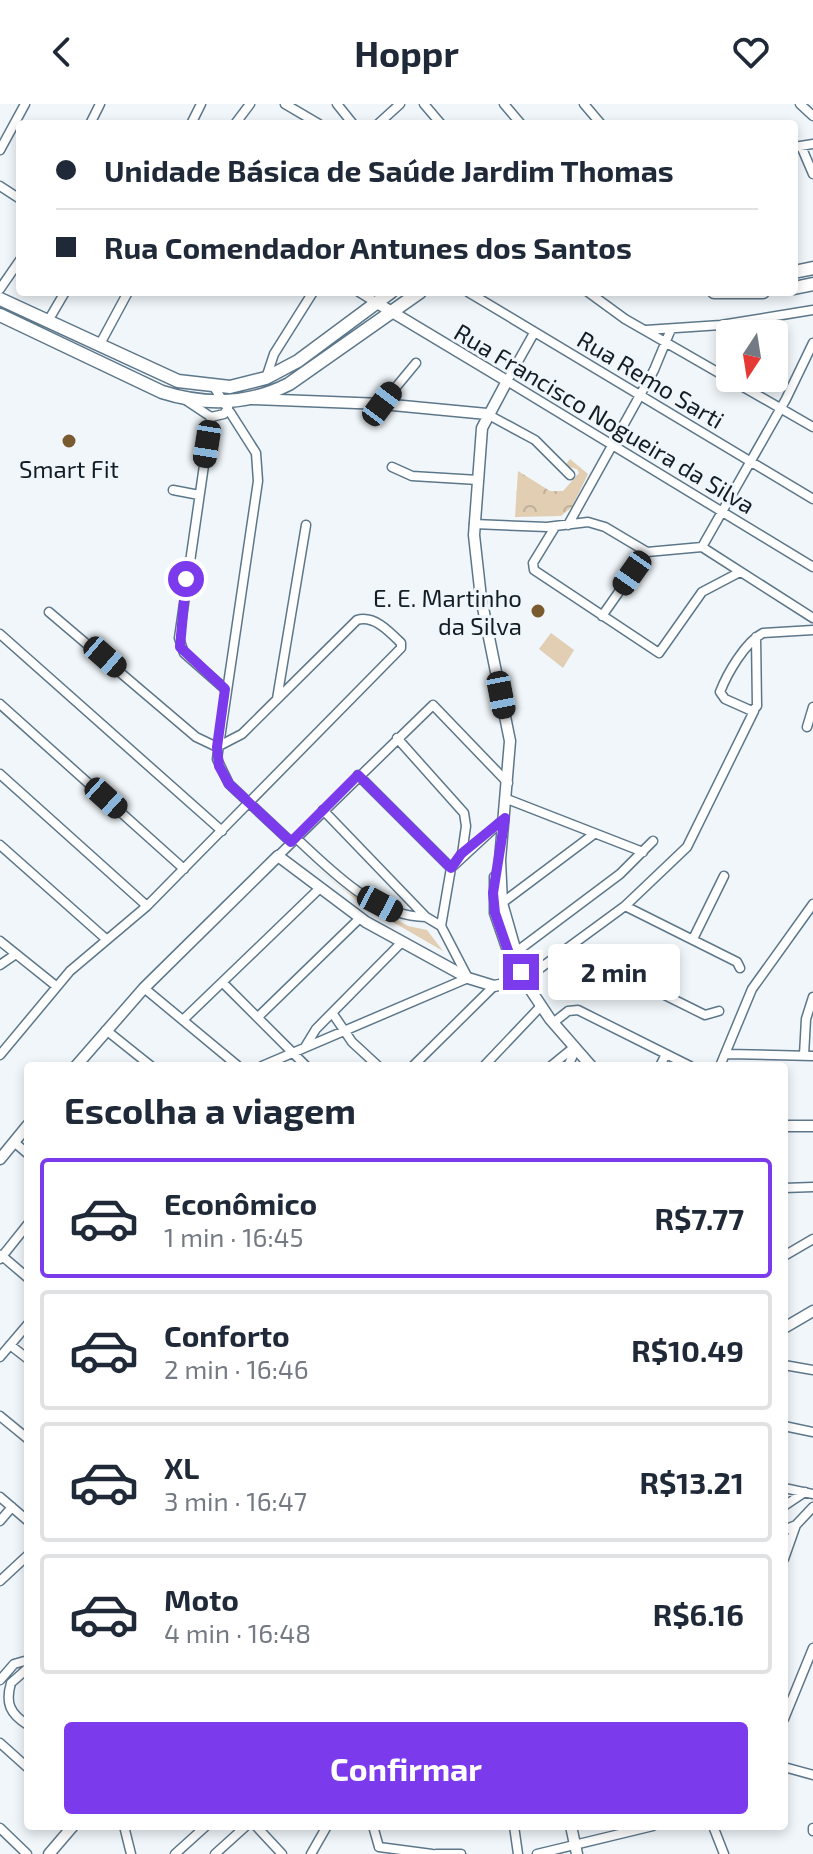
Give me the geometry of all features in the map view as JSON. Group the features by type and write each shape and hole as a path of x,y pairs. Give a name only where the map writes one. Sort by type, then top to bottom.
{"main road":[{"path":"0,299 178,381 214,387 246,385 266,378 298,361 386,296"},
{"path":"0,315 138,381 184,398 226,405 277,390 303,376 414,296"}],"street":[{"path":"285,104 312,120"},
{"path":"337,104 350,120"},
{"path":"382,120 400,104"},
{"path":"424,104 438,120"},
{"path":"504,104 513,120"},
{"path":"513,104 513,120"},
{"path":"584,104 598,120"},
{"path":"800,104 813,116"},
{"path":"0,150 16,121"},
{"path":"813,144 798,146 813,174"},
{"path":"0,289 16,266"},
{"path":"48,321 63,296"},
{"path":"100,344 126,296"},
{"path":"266,378 274,354 310,296"},
{"path":"366,296 377,303"},
{"name":"Rua Remo Sarti","path":"474,296 813,499"},
{"path":"594,296 645,330 813,427"},
{"name":"Rua Francisco Nogueira da Silva","path":"377,303 813,567"},
{"path":"645,330 813,310"},
{"path":"568,525 668,343 671,329"},
{"path":"534,333 482,428 474,524 489,660 510,741 509,784 493,893 495,913 514,968 553,1023 587,1062"},
{"path":"702,547 781,408 813,343"},
{"path":"382,404 416,363"},
{"path":"214,387 256,453 258,481 217,747 222,773 249,805 342,879 380,904 404,915 426,917"},
{"path":"184,398 211,417 224,414 226,405"},
{"path":"250,399 382,404 487,414 535,440 570,475"},
{"path":"211,417 179,638 184,653 225,689"},
{"path":"392,467 412,476 478,480"},
{"path":"173,490 199,495"},
{"path":"474,524 600,525 647,552 702,547 813,618"},
{"path":"276,700 306,525"},
{"path":"555,527 533,563 538,574 659,653 705,589 740,572"},
{"path":"602,616 647,552"},
{"path":"49,612 196,737 217,747"},
{"path":"0,1055 56,986 147,906 249,805 398,654 401,643 376,622 362,618 348,627 242,734 217,747"},
{"path":"754,710 725,699 720,692 756,637 769,632 813,630"},
{"path":"0,634 222,831"},
{"path":"417,1062 494,986 522,976 573,945 625,906 687,847 754,710 756,637"},
{"path":"0,704 184,869"},
{"path":"79,1062 144,988 428,708 436,705 509,784"},
{"path":"807,727 813,707"},
{"path":"397,738 464,813 466,826 461,854"},
{"path":"0,774 147,906"},
{"path":"358,775 451,868"},
{"path":"507,799 643,852"},
{"path":"323,810 426,917 441,926 468,978"},
{"path":"441,926 451,868 461,854 505,818"},
{"path":"502,903 594,834"},
{"path":"516,952 620,874 653,841"},
{"path":"0,845 106,939"},
{"path":"278,856 360,918 468,978 494,986"},
{"path":"500,860 502,903 522,976"},
{"path":"693,939 724,876"},
{"path":"184,1019 320,888"},
{"path":"722,1062 752,989 813,904"},
{"path":"625,906 737,962 740,968"},
{"path":"259,1016 360,918"},
{"path":"0,941 56,986"},
{"path":"305,1047 402,942"},
{"path":"573,945 592,959 705,1015 719,1011"},
{"path":"0,965 16,954"},
{"path":"271,1062 468,978"},
{"path":"223,983 302,1062"},
{"path":"144,988 233,1062"},
{"path":"727,1054 809,1055 813,997"},
{"path":"488,1062 541,1006"},
{"path":"553,1023 568,1011 578,1010 682,1062"},
{"path":"333,1014 345,1033 374,1062"},
{"path":"106,1030 146,1062"},
{"path":"557,1062 574,1050"},
{"path":"570,1062 574,1050"},
{"path":"662,1062 666,1054"},
{"path":"788,1126 813,1126"},
{"path":"0,1159 24,1130"},
{"path":"14,1142 24,1151"},
{"path":"788,1188 813,1187"},
{"path":"24,1229 1,1256 24,1275"},
{"path":"788,1254 813,1239"},
{"path":"788,1326 813,1311"},
{"path":"0,1357 24,1329"},
{"path":"10,1345 24,1356"},
{"path":"788,1366 813,1370"},
{"path":"0,1416 24,1436"},
{"path":"788,1427 813,1432"},
{"path":"788,1489 809,1493"},
{"path":"788,1504 809,1493"},
{"path":"0,1497 24,1518"},
{"path":"0,1521 12,1507"},
{"path":"788,1548 796,1525 813,1507"},
{"path":"788,1528 796,1525"},
{"path":"1,1578 24,1558"},
{"path":"788,1709 813,1648"},
{"path":"0,1680 14,1664 24,1661"},
{"path":"24,1672 11,1683 8,1703 11,1712 24,1722"},
{"path":"0,1743 24,1764"},
{"path":"788,1768 813,1775"},
{"path":"0,1828 27,1854"},
{"path":"49,1854 70,1830"},
{"path":"125,1830 131,1854"},
{"path":"175,1854 202,1830"},
{"path":"215,1854 242,1830"},
{"path":"260,1830 282,1854"},
{"path":"311,1854 325,1830"},
{"path":"374,1830 379,1847"},
{"path":"515,1830 518,1854"},
{"path":"537,1854 575,1848 639,1830"},
{"path":"715,1830 724,1854"},
{"path":"372,1854 379,1847"},
{"path":"379,1847 461,1854"}],"green space":[{"path":"570,459 588,474 572,507 561,516 515,517 518,471 550,491 563,491 579,473 577,469 565,466"},
{"path":"551,633 574,650 563,668 539,649"},
{"path":"296,851 346,891 408,926 427,930 443,951 360,903"}],"place":[{"name":"Smart Fit","path":"69,441"},
{"name":"E. E. Martinho da Silva","path":"538,611"}],"route":[{"path":"186,579 179,630 180,647 225,689 217,759 229,784 291,842 358,775 451,868 461,854 505,818 493,893 495,913 514,968 521,972"}]}
